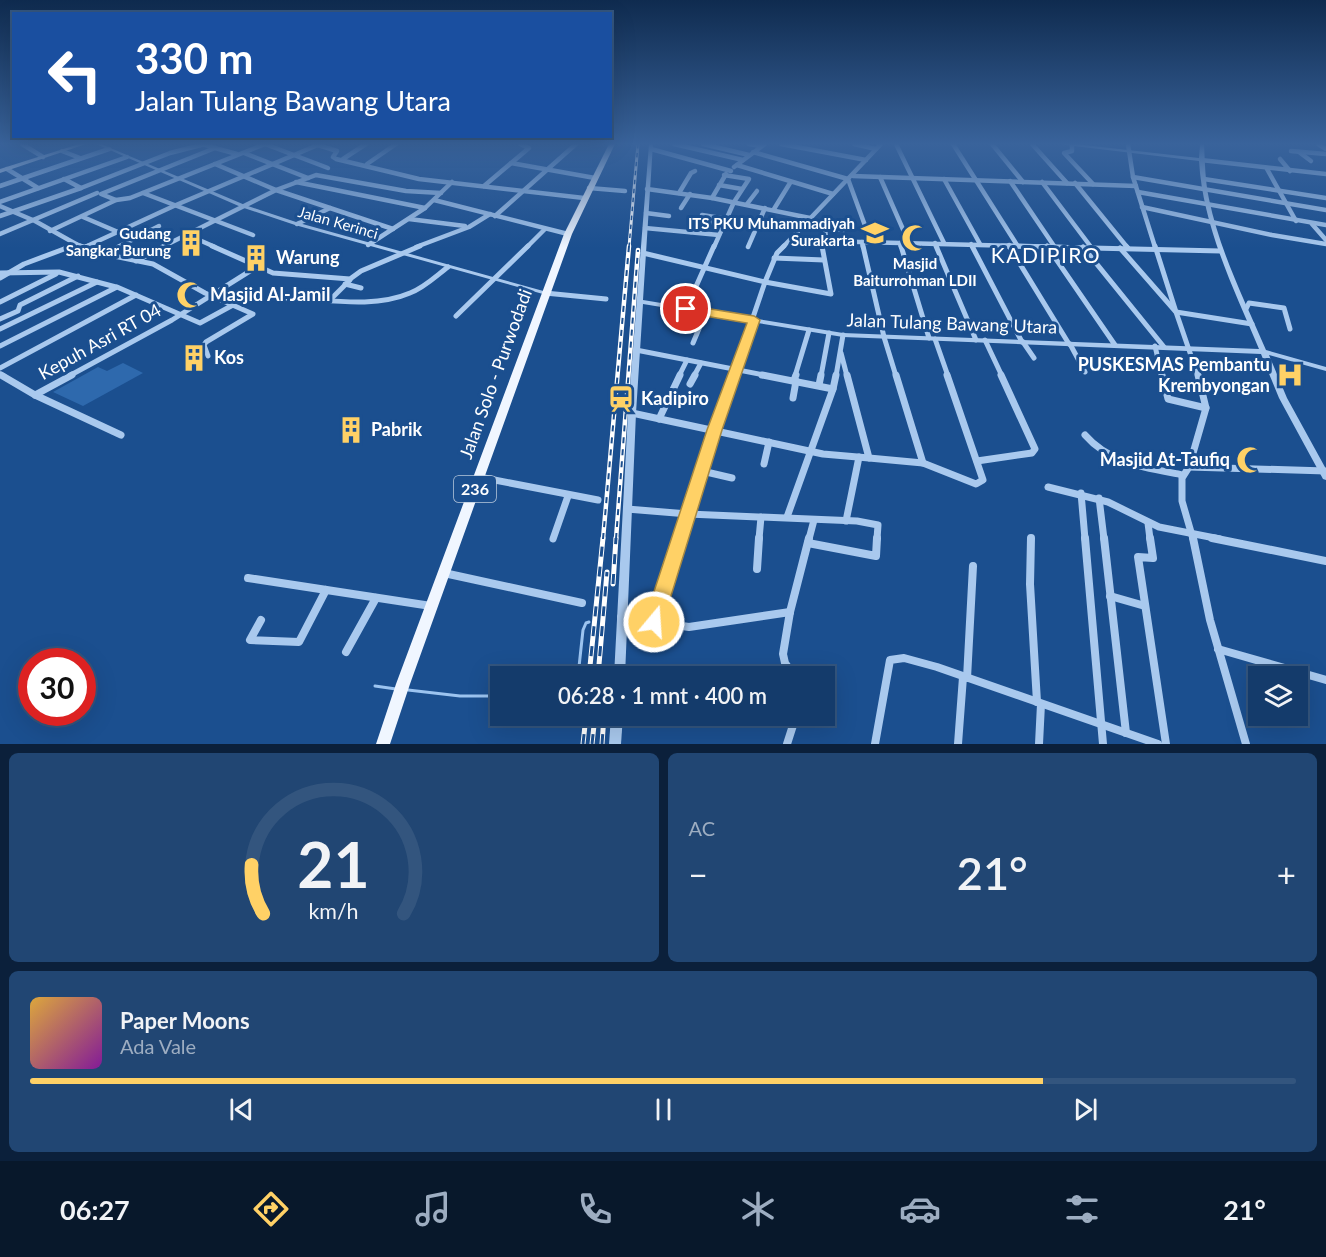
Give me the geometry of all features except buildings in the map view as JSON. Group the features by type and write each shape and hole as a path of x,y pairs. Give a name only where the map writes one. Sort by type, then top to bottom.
{"main road":[{"name":"Jalan Solo - Purwodadi","path":"383,744 545,293 568,234 595,179"}],"street":[{"path":"0,186 20,179"},
{"path":"23,179 38,188"},
{"path":"0,204 62,179"},
{"path":"65,179 81,188 116,200 143,193 175,179"},
{"path":"0,216 103,179"},
{"path":"117,179 129,183"},
{"path":"0,234 140,179"},
{"name":"Jalan Kerinci","path":"179,179 243,206 297,224 545,293"},
{"path":"85,247 237,179"},
{"path":"249,179 276,190 393,229"},
{"path":"136,261 188,235 192,230 212,220 306,179"},
{"path":"341,179 406,191 441,193"},
{"path":"418,179 584,198"},
{"path":"484,186 493,179"},
{"path":"331,299 361,271 469,227 492,215 537,179"},
{"path":"619,666 636,350 648,179"},
{"path":"679,193 689,179"},
{"path":"712,198 722,179"},
{"path":"686,309 734,202 749,179 747,179"},
{"path":"777,179 833,194"},
{"path":"654,622 715,430 774,258 848,179"},
{"path":"851,179 871,242"},
{"path":"881,179 909,243"},
{"path":"913,179 944,243"},
{"path":"935,179 1075,183 1137,189 1209,205 1326,225"},
{"path":"944,179 980,244"},
{"path":"1020,179 1023,182"},
{"path":"1063,179 1067,183"},
{"path":"1088,179 1093,184"},
{"path":"1134,179 1176,312 1190,348 1206,408 1189,467 1183,475 1182,501 1192,534 1198,571 1218,649 1246,744"},
{"path":"1143,179 1326,210"},
{"path":"1325,473 1283,398 1221,251 1211,221 1204,179 1326,198"},
{"path":"1273,179 1296,221"},
{"path":"978,180 1017,245"},
{"path":"1010,181 1054,246"},
{"path":"296,182 425,208"},
{"path":"368,245 425,208 452,182"},
{"path":"1042,182 1091,247"},
{"path":"774,209 790,183"},
{"path":"1075,183 1128,248"},
{"path":"719,185 742,189"},
{"path":"589,188 625,191"},
{"path":"647,189 747,204 810,218"},
{"path":"747,204 757,191"},
{"path":"143,193 252,235"},
{"path":"681,208 690,194"},
{"path":"50,231 116,200"},
{"path":"434,200 568,234"},
{"path":"0,204 76,244 165,270 212,296 253,314 206,342 204,345 208,356"},
{"path":"1142,207 1282,237 1326,242"},
{"path":"297,224 331,208"},
{"path":"748,248 765,208"},
{"path":"646,213 669,216"},
{"path":"702,216 725,222"},
{"path":"83,217 118,232"},
{"path":"409,219 469,227"},
{"path":"691,232 694,222"},
{"path":"706,222 725,222"},
{"path":"1312,223 1326,242"},
{"path":"104,254 159,226"},
{"path":"643,253 829,295 832,292 824,260 823,227 844,230"},
{"path":"645,228 719,235"},
{"path":"456,316 545,229"},
{"path":"188,235 280,274 350,279"},
{"path":"791,241 1221,251"},
{"path":"862,242 884,337 923,463"},
{"path":"633,413 811,451 923,463 976,484 982,480 977,461 900,243"},
{"path":"935,243 980,340 1035,449 1032,453 977,461"},
{"path":"0,278 24,264 76,244"},
{"path":"971,244 1022,342 1034,358"},
{"path":"1009,245 1084,372"},
{"path":"1047,246 1115,345"},
{"path":"1083,247 1164,346"},
{"path":"1120,248 1176,312 1252,324"},
{"path":"774,258 824,260"},
{"name":"Kepuh Asri RT 04","path":"34,395 212,296 258,266"},
{"path":"286,298 384,300 407,295 448,267"},
{"path":"0,302 59,272"},
{"name":"Kepuh Asri RT 04","path":"8,274 59,272 78,276 117,287 178,315"},
{"path":"0,273 8,274"},
{"path":"0,319 18,311 20,305 78,276"},
{"path":"0,329 97,282"},
{"path":"345,284 361,288"},
{"path":"0,346 117,287"},
{"path":"545,293 606,299"},
{"path":"0,368 136,295"},
{"name":"Jalan Tulang Bawang Utara","path":"640,301 843,335 1164,346 1265,352 1326,369"},
{"path":"1246,309 1249,303 1284,308 1290,329"},
{"path":"178,315 202,323 233,305"},
{"path":"693,343 706,312"},
{"path":"793,398 795,381 809,330"},
{"path":"819,385 829,333"},
{"path":"787,517 833,389 843,335"},
{"path":"1155,346 1166,398 1206,408"},
{"path":"636,350 833,389"},
{"path":"841,353 869,458"},
{"path":"659,419 687,360"},
{"path":"690,384 701,363"},
{"path":"0,374 34,395 121,435"},
{"path":"1085,435 1094,446 1112,456 1183,475"},
{"path":"764,464 770,442"},
{"path":"846,521 859,457"},
{"path":"1189,467 1325,473"},
{"path":"702,471 732,478"},
{"path":"479,477 598,500"},
{"path":"1048,487 1099,498 1148,523 1326,561"},
{"path":"1081,493 1103,744"},
{"path":"553,540 568,496"},
{"path":"1099,498 1126,733"},
{"path":"627,509 877,523 877,556 841,549 832,550 808,543"},
{"path":"757,569 761,516"},
{"path":"787,666 783,654 790,612 814,520"},
{"path":"1148,523 1154,558 1138,557 1166,744"},
{"path":"1031,538 1030,594 1040,744"},
{"path":"958,744 973,566"},
{"path":"444,573 582,603"},
{"path":"248,578 431,606"},
{"path":"261,621 250,640 299,642 326,590"},
{"path":"1110,596 1145,606"},
{"path":"346,652 376,598"},
{"path":"621,617 689,627 790,612"},
{"path":"1218,649 1326,680"},
{"path":"875,744 890,660 904,658 1101,724 1145,742 1158,744"},
{"path":"615,744 616,726"},
{"path":"787,744 792,726"}],"shaded area":[{"path":"123,363 143,373 83,406 53,392 98,367 107,371"}],"waterway":[{"path":"579,666 583,630 589,622"},
{"path":"627,623 648,625"},
{"path":"375,686 396,689"},
{"path":"408,690 460,696 490,696"}],"railway":[{"path":"629,247 635,179"},
{"path":"603,539 629,246"},
{"path":"616,539 638,250"},
{"path":"590,666 603,538"},
{"path":"613,584 616,538"},
{"path":"599,666 607,572"},
{"path":"583,744 585,726"},
{"path":"592,744 594,726"},
{"path":"602,744 603,726"}],"place":[{"name":"ITS PKU Muhammadiyah Surakarta","path":"875,233"},
{"name":"Masjid Baiturrohman LDII","path":"915,238"},
{"name":"Gudang Sangkar Burung","path":"191,243"},
{"name":"Warung","path":"256,258"},
{"name":"Masjid Al-Jamil","path":"190,295"},
{"name":"Kos","path":"194,358"},
{"name":"PUSKESMAS Pembantu Krembyongan","path":"1290,375"},
{"name":"Kadipiro","path":"621,399"},
{"name":"Pabrik","path":"351,430"},
{"name":"Masjid At-Taufiq","path":"1250,460"}],"district":[{"name":"KADIPIRO","path":"1046,256"}],"route":[{"path":"654,622 715,430 754,320 686,309"}]}
